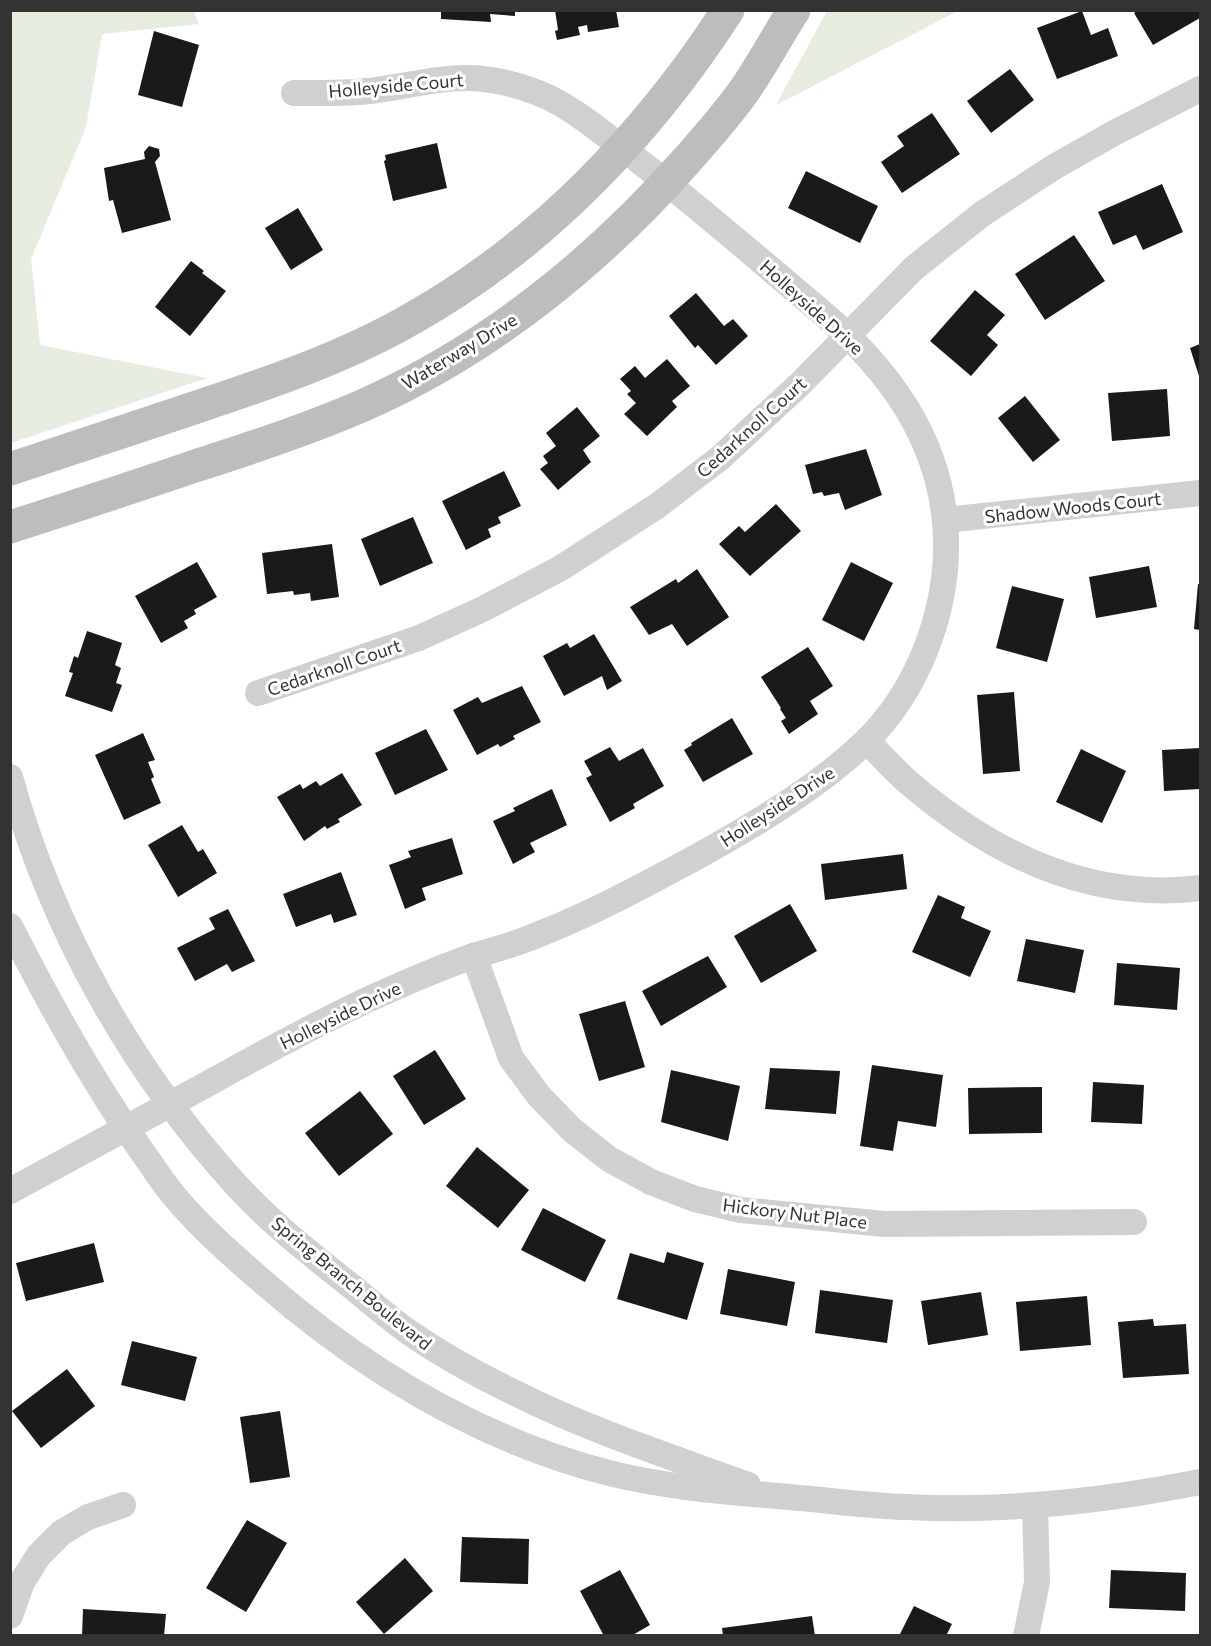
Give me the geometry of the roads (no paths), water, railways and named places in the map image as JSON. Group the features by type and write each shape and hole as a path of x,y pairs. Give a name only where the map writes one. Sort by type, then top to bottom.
{"main road":[{"path":"10,469 251,389 333,357 412,319 505,256 566,205 644,125 702,50 728,10"},
{"name":"Waterway Drive","path":"10,527 294,434 366,404 434,369 500,328 553,289 620,231 667,183 748,86 794,10"}],"street":[{"name":"Holleyside Court","path":"294,93 373,91 442,79 471,78 508,83 543,95 570,109 622,148"},
{"name":"Cedarknoll Court","path":"258,693 419,638 483,609 561,568 657,506 720,458 800,384 914,268 982,214 1054,167 1200,89"},
{"name":"Holleyside Drive","path":"10,1191 321,1022 407,981 533,937 624,896 713,848 782,806 836,768 867,741 890,714 908,686 927,647 940,606 946,555 945,520 938,478 927,446 909,411 879,369 848,335 622,148"},
{"name":"Shadow Woods Court","path":"945,520 1200,493"},
{"path":"867,741 908,782 953,818 1002,849 1042,868 1088,883 1135,890 1183,891 1200,888"},
{"name":"Spring Branch Boulevard","path":"10,777 22,820 50,894 91,980 131,1047 190,1133 240,1189 294,1240 409,1332 512,1392 589,1427 776,1496"},
{"name":"Spring Branch Boulevard","path":"10,926 51,1006 126,1128 174,1196 233,1256 296,1311 418,1395 481,1428 535,1450 614,1474 683,1488 906,1507 1035,1505 1127,1495 1200,1482"},
{"name":"Hickory Nut Place","path":"474,956 511,1058 538,1096 572,1130 609,1159 651,1182 695,1200 741,1210 884,1224 1134,1222"},
{"path":"10,1616 22,1582 39,1556 61,1533 88,1517 123,1505"},
{"path":"1026,1635 1037,1582 1035,1505"}]}
